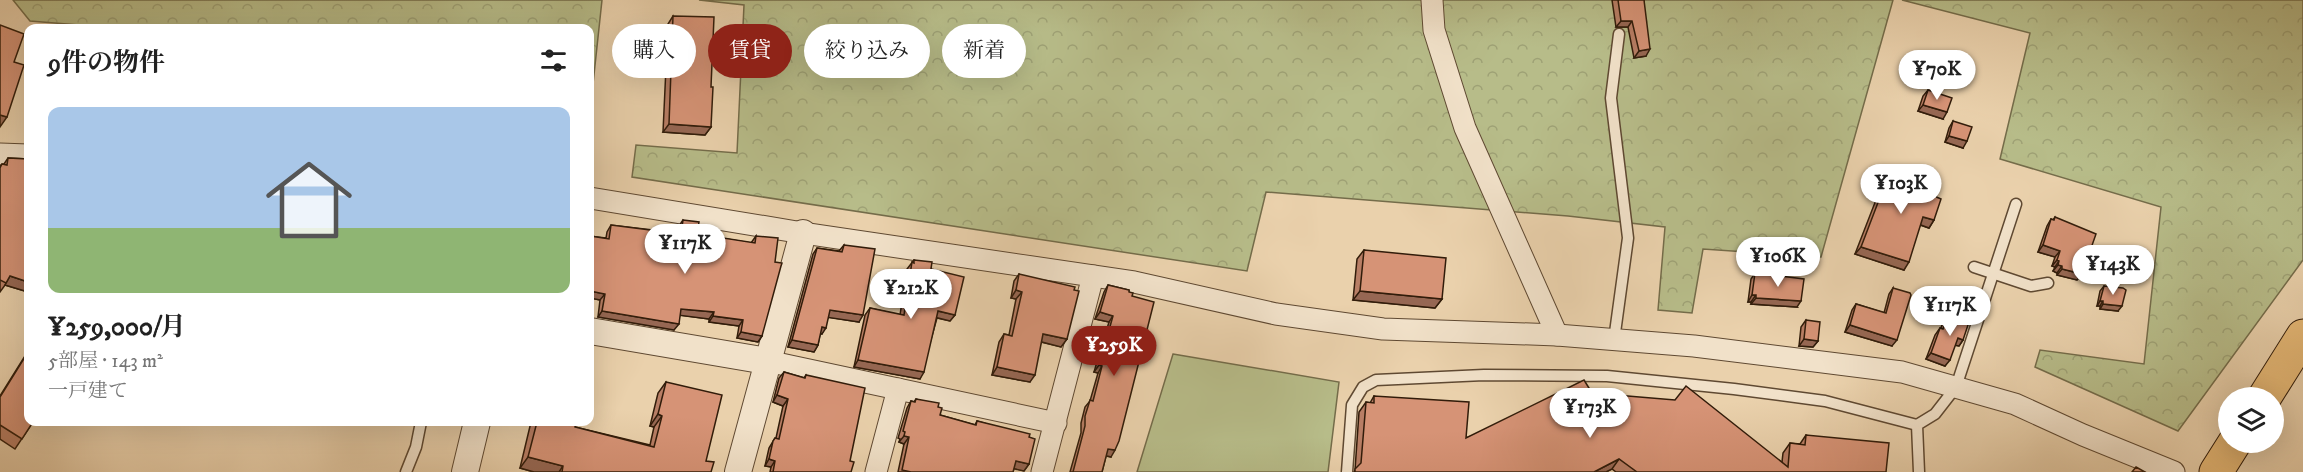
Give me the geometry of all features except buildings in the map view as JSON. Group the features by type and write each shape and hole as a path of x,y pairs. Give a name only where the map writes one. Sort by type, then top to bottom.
{"highway":[{"path":"2271,387 2303,336"},
{"path":"2216,472 2228,453"}],"street":[{"path":"1432,0 1436,39 1465,128 1557,335"},
{"path":"0,154 24,155"},
{"path":"594,199 803,233 1134,282 1276,314 1383,329 1557,335 1694,346 1902,372 2015,404 2174,472"},
{"path":"738,472 803,233"},
{"path":"1041,472 1056,423 1093,276"},
{"path":"594,332 767,361 1056,423"},
{"path":"876,472 898,389"},
{"path":"465,472 476,426"}],"lane":[{"path":"1614,340 1628,238 1611,98 1619,34"},
{"path":"1347,472 1352,405 1363,387 1376,380 1484,375 1607,376 1825,401 1917,425 1935,414 1956,387 2016,204"},
{"path":"1974,267 2031,286 2048,283"},
{"path":"1917,425 1918,472"},
{"path":"406,472 416,447 420,426"}],"green space":[{"path":"13,0 602,0 594,75 594,24 67,24 30,21"},
{"path":"699,0 1893,0 1821,257 1703,249 1692,313 1658,310 1665,227 1568,216 1266,192 1247,271 632,177 636,145 737,153 741,78 792,78 792,24 743,24 744,5"},
{"path":"1902,0 2303,0 2303,260 2178,431 2035,367 2040,350 2144,364 2161,207 2000,159 2030,33"},
{"path":"1173,354 1339,382 1328,472 1137,472"}]}
